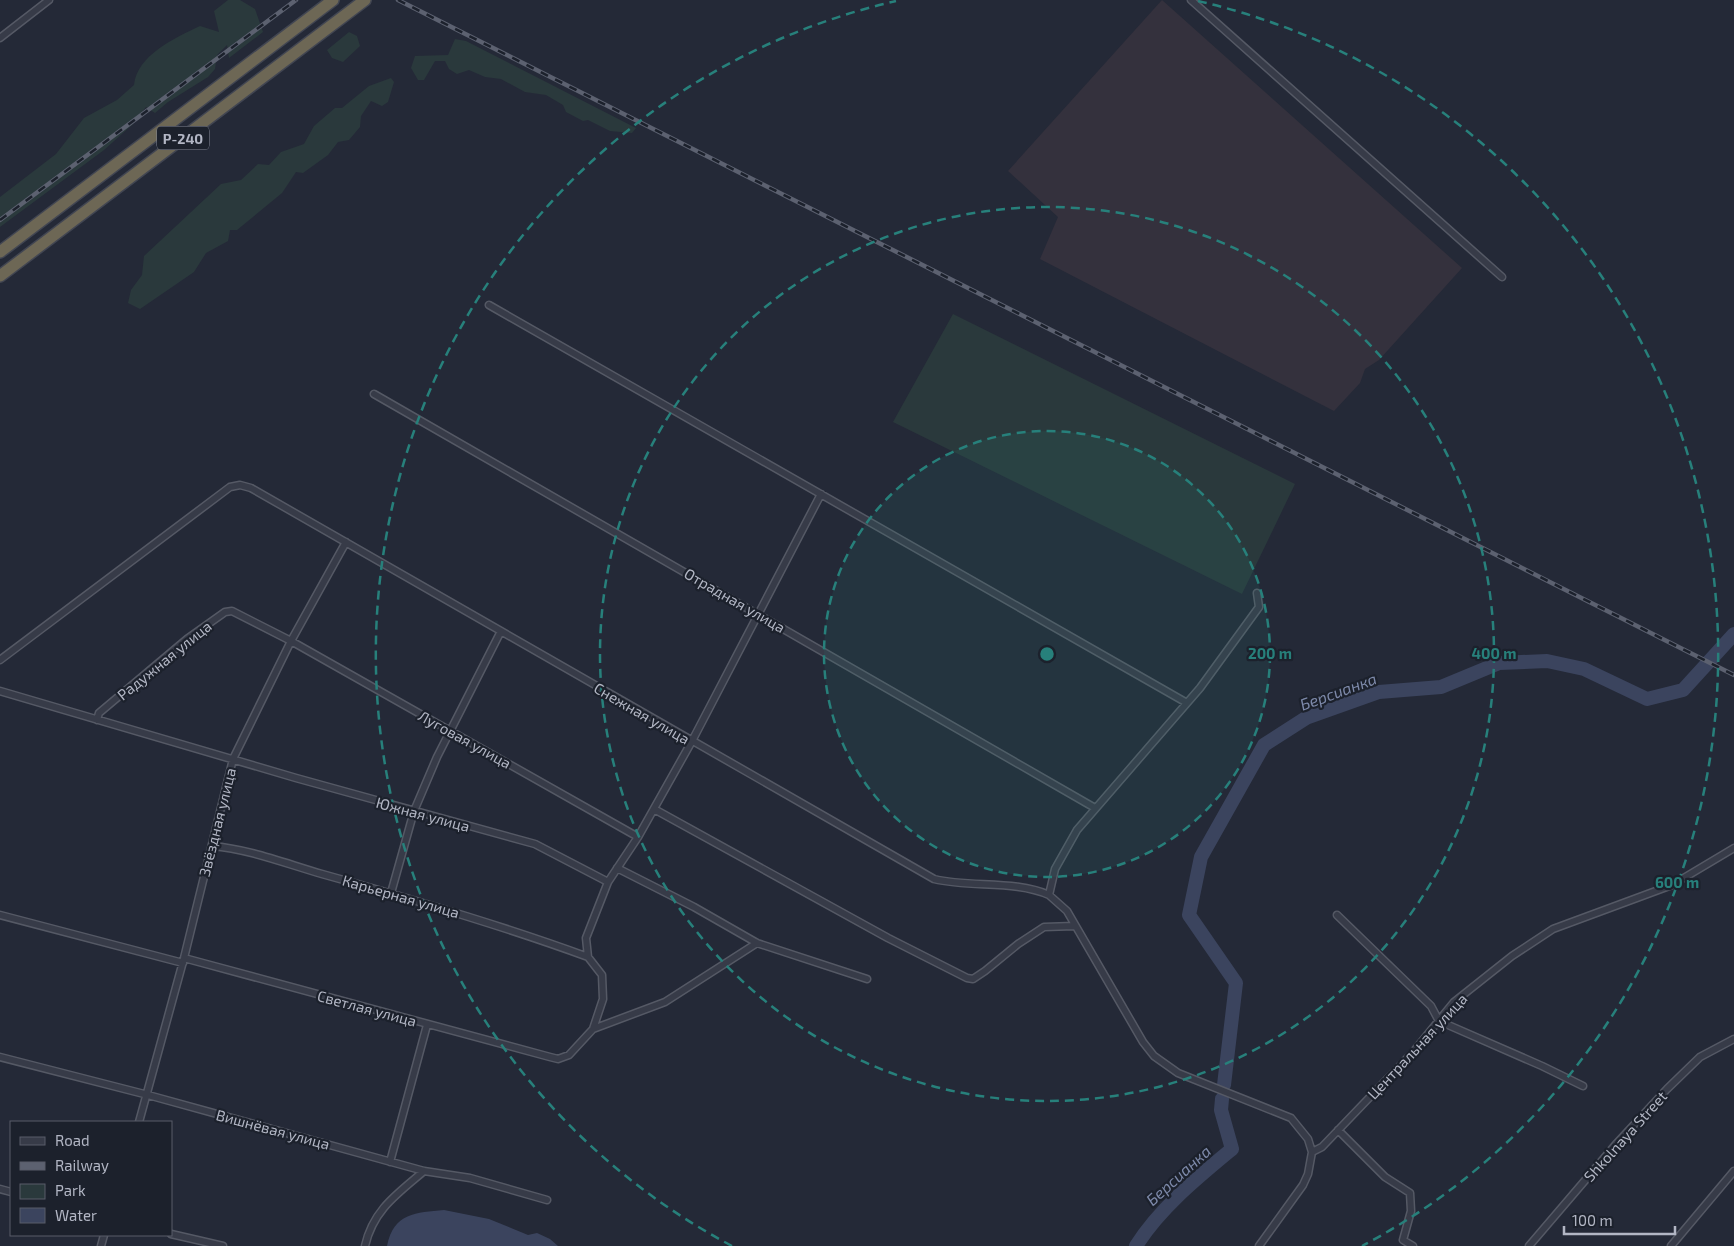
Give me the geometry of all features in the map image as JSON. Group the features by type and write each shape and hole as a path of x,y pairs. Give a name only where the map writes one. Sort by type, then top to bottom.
{"highway":[{"name":"Р-240","path":"0,252 333,0"},
{"name":"Р-240","path":"0,276 365,0"}],"street":[{"path":"0,38 49,0"},
{"path":"1191,0 1502,277"},
{"path":"489,305 1187,703"},
{"name":"Отрадная улица","path":"374,394 1095,808"},
{"name":"Снежная улица","path":"0,660 230,487 240,485 250,488 346,542 934,878 953,884 1027,889 1049,895"},
{"path":"593,1029 603,999 602,976 588,957 586,938 608,882 638,837 692,741 821,494"},
{"name":"Звёздная улица","path":"139,1121 148,1095 183,961 233,759 291,641 346,542"},
{"path":"1257,594 1259,607 1187,703 1077,830 1055,869 1049,895 1067,911 1143,1042 1154,1056 1178,1073 1290,1118 1308,1139 1312,1152 1308,1174 1303,1185 1259,1246"},
{"name":"Радужная улица","path":"97,720 99,713 179,646 224,612 232,611 241,614 291,641"},
{"path":"391,893 414,811 437,757 502,631"},
{"name":"Луговая улица","path":"291,641 638,837"},
{"name":"Южная улица","path":"0,691 414,811 535,844 608,882"},
{"path":"654,809 888,938 967,978 973,979 1018,944 1044,927 1074,926"},
{"name":"Карьерная улица","path":"212,846 238,851 508,927 588,957"},
{"name":"Центральная улица","path":"1312,1152 1322,1147 1414,1051 1461,996 1512,956 1553,929 1672,885 1734,848"},
{"path":"617,868 694,907 757,943 866,979"},
{"name":"Светлая улица","path":"0,915 558,1059 569,1055 593,1029"},
{"path":"1337,915 1431,1006 1438,1021 1583,1086"},
{"path":"593,1029 665,1002 757,943"},
{"path":"390,1162 427,1025"},
{"name":"Shkolnaya Street","path":"1529,1246 1617,1143 1667,1089 1700,1058 1734,1040"},
{"name":"Вишнёвая улица","path":"0,1057 148,1095 424,1171 470,1178 547,1200"},
{"path":"1338,1130 1385,1177 1410,1194 1412,1204 1404,1240 1413,1246"},
{"path":"365,1246 372,1223 380,1211 424,1171"},
{"path":"1671,1246 1734,1171"},
{"path":"172,1234 223,1246"}],"shaded area":[{"path":"1162,0 1462,268 1379,360 1365,369 1360,383 1334,411 1040,259 1058,217 1008,171"}],"green space":[{"path":"228,0 240,0 255,9 263,32 229,58 227,45 217,55 215,69 208,77 168,102 155,113 146,107 132,125 104,150 0,227 0,197 56,154 84,118 117,100 134,85 142,65 159,49 200,26 219,32 214,11"},
{"path":"349,32 357,36 360,46 343,62 332,58 327,50"},
{"path":"455,39 466,41 636,128 632,133 610,131 588,120 583,121 566,112 563,105 546,95 525,92 501,79 485,77 469,70 457,74 449,69 445,61 435,61 424,80 418,80 411,68 415,56 448,55"},
{"path":"391,78 394,82 388,102 382,106 371,101 361,116 360,127 349,140 338,142 328,155 303,173 296,172 282,193 237,230 230,230 228,241 206,253 194,272 140,309 128,303 131,290 142,275 144,256 221,184 241,180 258,164 269,165 281,152 304,144 314,126 335,108 342,108 369,86"},
{"path":"953,314 1295,484 1242,594 893,422"}],"water":[{"path":"444,1210 489,1219 528,1235 537,1233 550,1239 558,1246 387,1246 390,1235 401,1220 424,1212"}],"waterway":[{"name":"Берсианка","path":"1224,1085 1236,983 1189,915 1201,857 1264,745 1306,718 1379,692 1441,687 1499,663 1547,661 1584,669 1647,699 1683,690 1734,634"},
{"name":"Берсианка","path":"1136,1246 1168,1206 1232,1149 1221,1110 1222,1099"}],"railway":[{"path":"0,220 296,0"},
{"path":"398,0 1734,675"}]}
